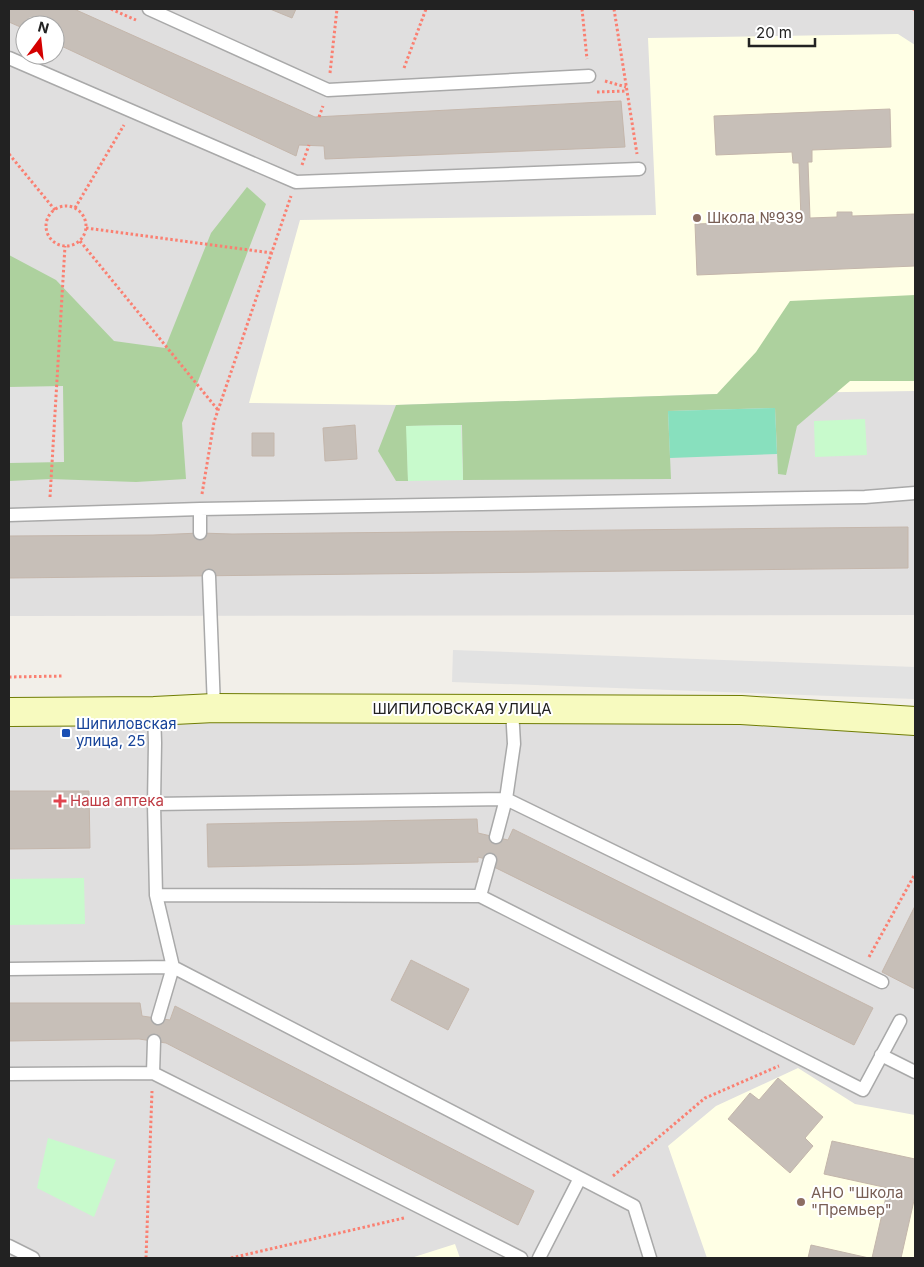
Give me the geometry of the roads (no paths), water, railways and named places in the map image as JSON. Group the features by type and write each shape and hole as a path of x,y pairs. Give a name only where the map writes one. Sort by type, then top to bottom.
{"main road":[{"name":"ШИПИЛОВСКАЯ УЛИЦА","path":"9,712 154,711 214,708 741,710 915,721"}],"lane":[{"path":"149,9 328,90 589,76"},
{"path":"9,58 296,182 639,169"},
{"path":"9,515 200,509 856,497 915,493"},
{"path":"200,509 200,533"},
{"path":"209,576 214,708"},
{"path":"496,837 506,799 514,744 512,709"},
{"path":"154,711 156,743 154,804 156,895 173,967 158,1018"},
{"path":"154,804 506,799 882,982"},
{"path":"480,896 490,860"},
{"path":"156,895 480,896 863,1090 900,1021"},
{"path":"9,970 173,967 634,1206 650,1258"},
{"path":"153,1073 154,1041"},
{"path":"881,1055 915,1072"},
{"path":"9,1074 153,1073 521,1258"},
{"path":"539,1258 580,1178"},
{"path":"9,1246 34,1258"}],"place":[{"name":"Школа №939","path":"697,218"},
{"name":"Шипиловская улица, 25","path":"66,733"},
{"name":"Наша аптека","path":"60,801"},
{"name":"АНО \"Школа \"Премьер\"","path":"801,1202"}]}
